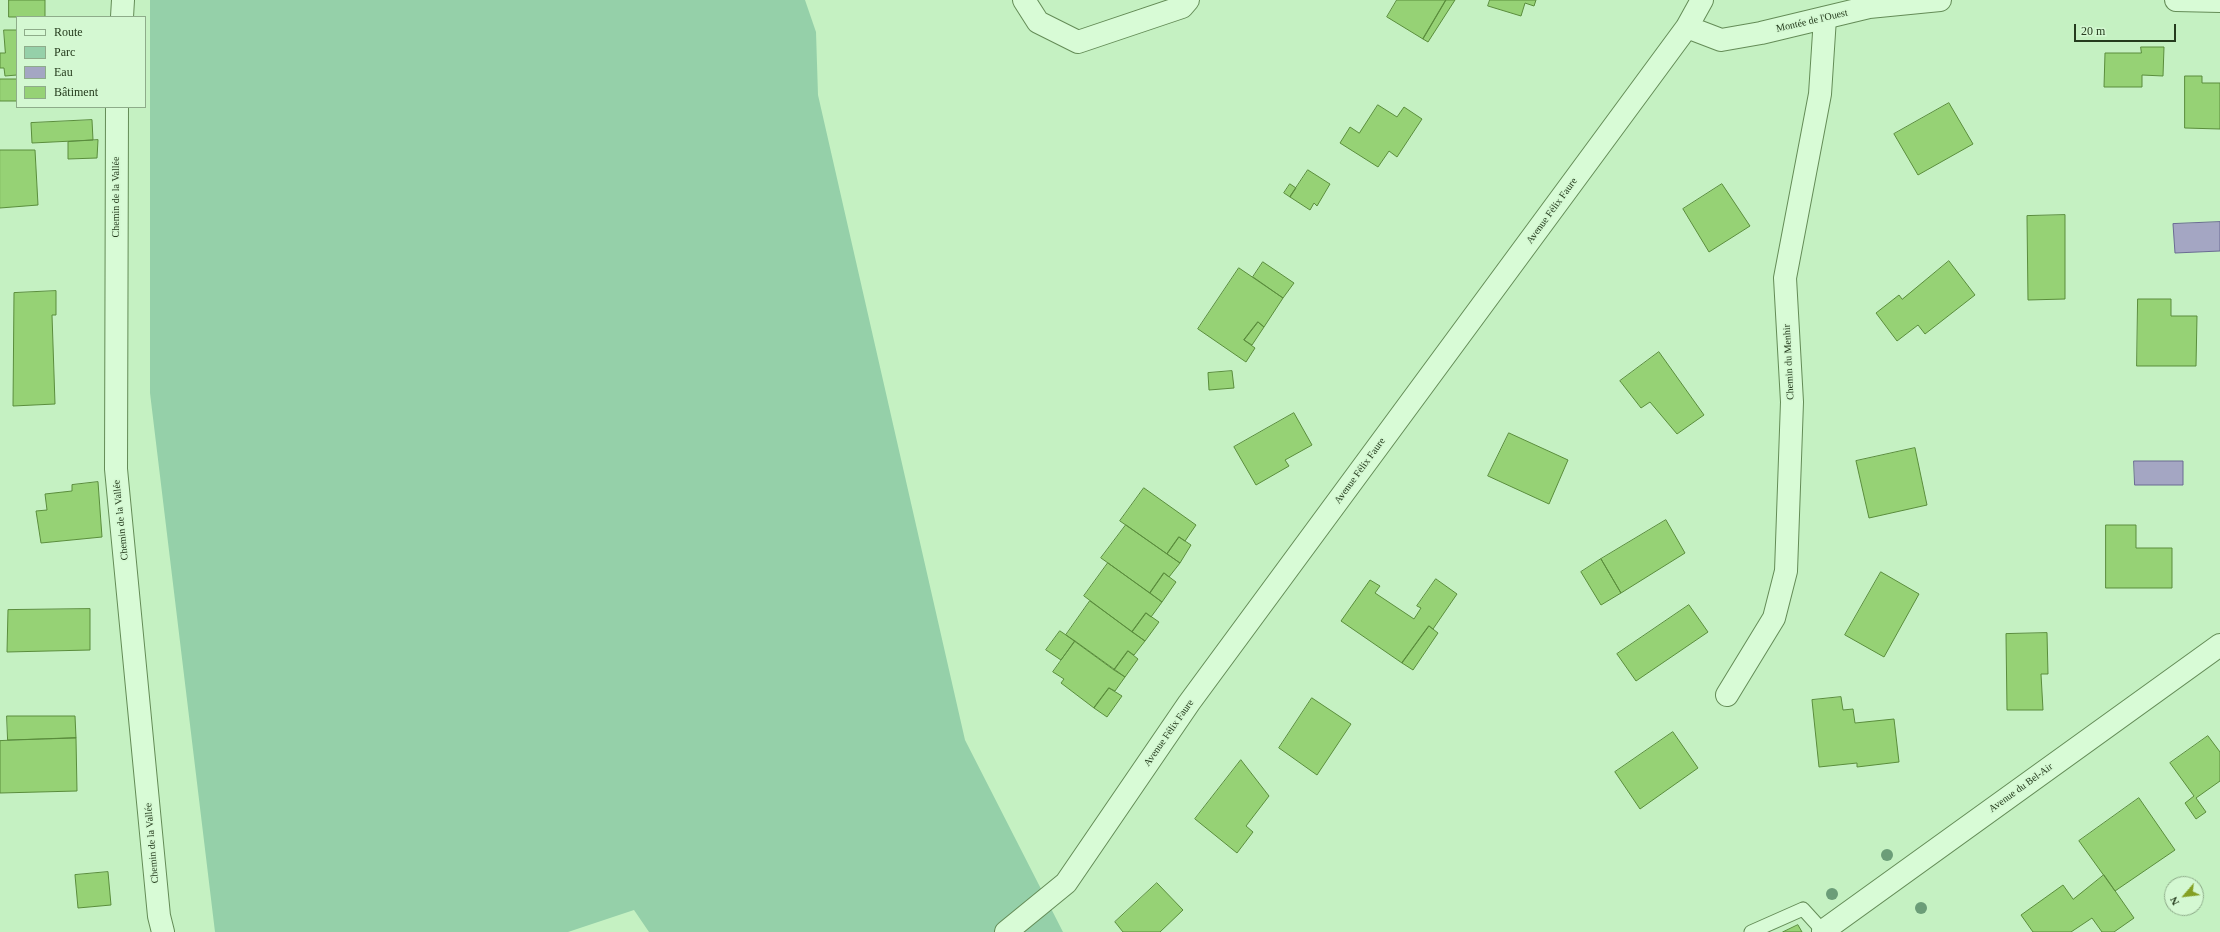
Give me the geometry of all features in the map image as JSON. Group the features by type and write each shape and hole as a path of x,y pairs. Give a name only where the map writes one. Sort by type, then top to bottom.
{"street":[{"path":"122,16 123,0"},
{"path":"1024,0 1038,22 1078,42 1182,7 1188,0"},
{"name":"Avenue Félix Faure","path":"1006,932 1066,883 1189,703 1687,27 1702,0"},
{"name":"Montée de l'Ouest","path":"1687,27 1721,40 1869,7 1940,0"},
{"path":"2176,0 2220,1"},
{"name":"Chemin du Menhir","path":"1727,695 1774,618 1786,571 1792,402 1785,278 1820,94 1825,18"},
{"name":"Chemin de la Vallée","path":"117,108 116,468 159,916 163,932"},
{"name":"Avenue du Bel-Air","path":"1823,931 2220,645"}],"lane":[{"path":"1752,932 1803,909 1823,931"}],"green space":[{"path":"150,0 805,0 816,32 818,95 965,740 1063,932 649,932 634,910 568,932 215,932 150,393"}],"water":[{"path":"2220,222 2220,251 2175,253 2173,224"},
{"path":"2134,461 2183,461 2183,485 2135,485"}],"building":[{"path":"9,0 45,0 45,16 9,17"},
{"path":"1397,0 1446,0 1423,39 1387,17"},
{"path":"1446,0 1455,0 1428,42 1423,39"},
{"path":"1490,0 1536,0 1534,6 1525,3 1521,16 1488,6"},
{"path":"4,30 16,30 16,75 5,76 4,68 0,68 0,53 5,53"},
{"path":"2141,47 2164,47 2163,76 2142,75 2142,87 2104,87 2105,53 2141,53"},
{"path":"2185,76 2202,76 2202,83 2220,83 2220,129 2185,128"},
{"path":"0,79 16,79 16,101 0,101"},
{"path":"1949,103 1973,144 1918,175 1894,134"},
{"path":"1378,105 1397,117 1404,107 1422,119 1397,157 1389,151 1378,167 1340,143 1350,127 1359,133"},
{"path":"92,120 93,140 32,143 31,123"},
{"path":"98,140 97,158 68,159 68,142"},
{"path":"0,150 35,150 38,205 0,208"},
{"path":"1308,170 1330,184 1317,206 1314,203 1310,210 1290,197"},
{"path":"1290,184 1296,188 1290,197 1284,193"},
{"path":"1722,184 1750,226 1709,252 1683,209"},
{"path":"2065,215 2065,299 2028,300 2027,216"},
{"path":"1949,261 1975,295 1925,334 1918,325 1897,341 1876,313 1899,295 1902,299"},
{"path":"1263,262 1294,283 1283,298 1253,277"},
{"path":"1239,268 1283,298 1264,327 1258,322 1244,340 1255,348 1246,362 1198,329"},
{"path":"56,291 56,315 52,315 55,404 13,406 14,293"},
{"path":"2138,299 2171,299 2171,316 2197,316 2196,366 2137,366"},
{"path":"1258,322 1264,327 1252,345 1244,340"},
{"path":"1659,352 1704,415 1677,434 1650,402 1641,408 1620,381"},
{"path":"1232,371 1234,388 1209,390 1208,373"},
{"path":"1294,413 1312,445 1285,460 1289,466 1256,485 1234,447"},
{"path":"1509,433 1568,460 1549,504 1488,476"},
{"path":"1915,448 1927,505 1869,518 1856,461"},
{"path":"98,482 102,537 41,543 36,511 47,510 45,494 72,491 72,485"},
{"path":"1144,488 1196,525 1185,541 1179,537 1167,554 1120,521"},
{"path":"1666,520 1685,553 1621,593 1601,559"},
{"path":"1126,525 1180,563 1169,577 1164,573 1150,593 1101,558"},
{"path":"2106,525 2136,525 2136,548 2172,548 2172,588 2106,588"},
{"path":"1179,537 1191,545 1180,563 1167,554"},
{"path":"1601,559 1621,593 1601,605 1581,572"},
{"path":"1108,563 1162,602 1151,617 1146,613 1132,632 1084,596"},
{"path":"1881,572 1919,594 1884,657 1845,635"},
{"path":"1164,573 1176,582 1162,602 1150,593"},
{"path":"1436,579 1457,594 1433,629 1429,626 1402,663 1341,621 1370,580 1380,586 1375,593 1414,619 1421,608 1417,606"},
{"path":"1090,601 1145,641 1134,655 1128,651 1114,670 1066,635"},
{"path":"1689,605 1708,632 1636,681 1617,654"},
{"path":"90,609 90,650 7,652 8,610"},
{"path":"1146,613 1159,622 1145,641 1132,632"},
{"path":"1429,626 1438,633 1413,670 1402,663"},
{"path":"1060,631 1075,641 1061,660 1046,650"},
{"path":"2047,633 2048,674 2041,674 2043,710 2007,710 2006,634"},
{"path":"1075,641 1125,677 1115,691 1109,688 1094,708 1061,683 1064,679 1053,672"},
{"path":"1128,651 1138,659 1125,677 1114,670"},
{"path":"1109,688 1122,696 1107,717 1094,708"},
{"path":"1841,697 1843,710 1853,709 1855,723 1894,719 1899,762 1857,767 1857,763 1819,767 1812,700"},
{"path":"1312,698 1351,724 1317,775 1279,748"},
{"path":"7,716 75,716 76,738 8,740"},
{"path":"1673,732 1698,768 1640,809 1615,772"},
{"path":"2208,736 2220,752 2220,781 2196,798 2206,812 2196,819 2185,803 2194,796 2170,763"},
{"path":"76,738 77,791 0,793 0,741"},
{"path":"1241,760 1269,796 1246,826 1253,832 1237,853 1195,819"},
{"path":"2139,798 2175,850 2115,891 2079,841"},
{"path":"108,872 111,905 78,908 75,875"},
{"path":"2104,875 2134,918 2114,932 2102,932 2092,918 2071,932 2033,932 2021,915 2063,885 2073,899"},
{"path":"1157,883 1183,910 1160,932 1123,932 1115,922"},
{"path":"1798,925 1802,932 1783,932"}]}
